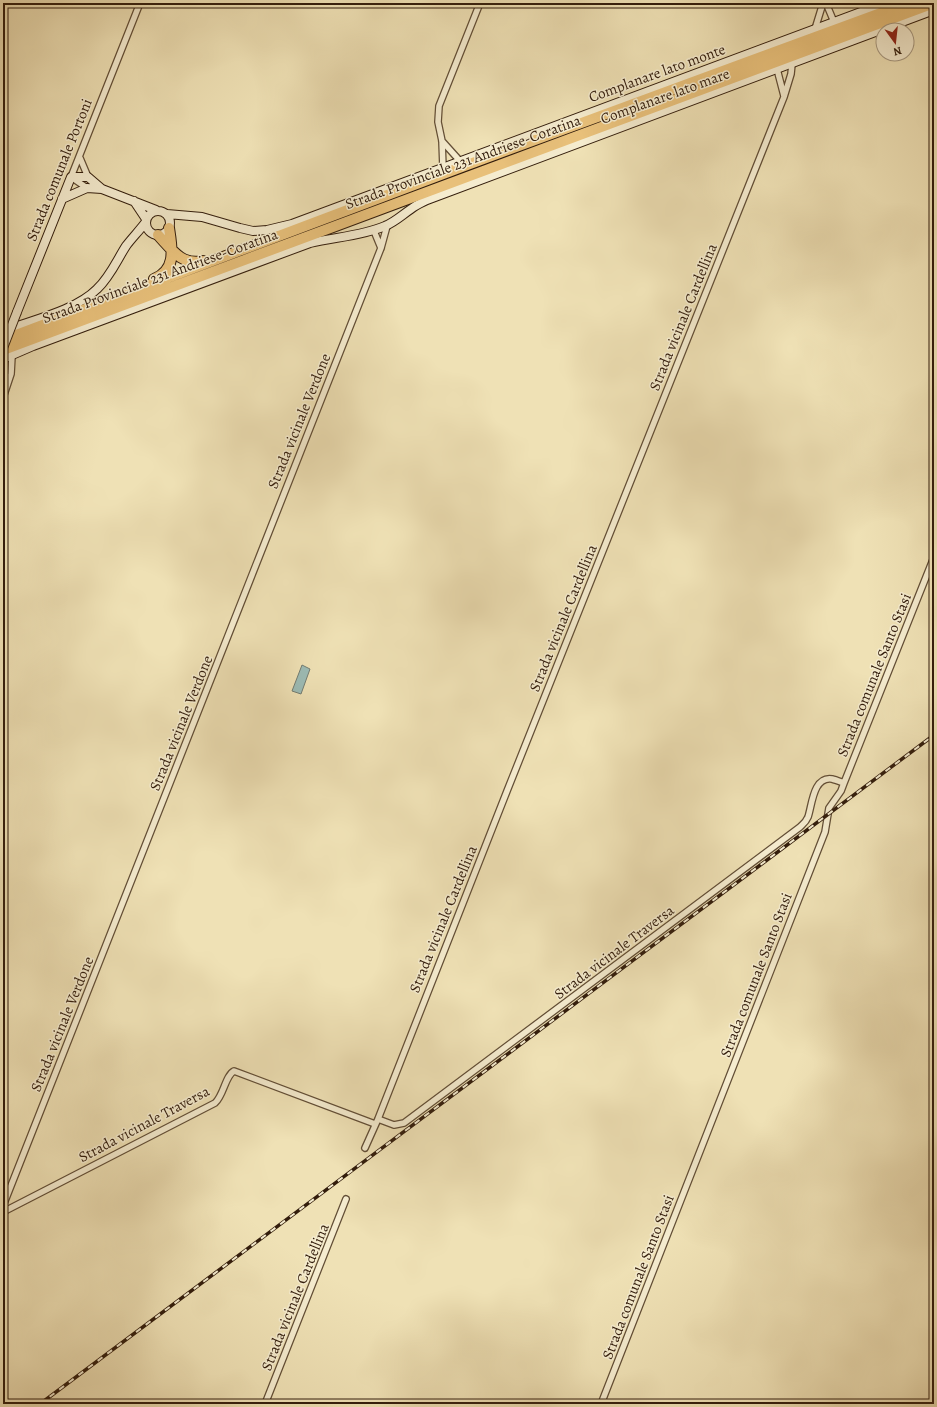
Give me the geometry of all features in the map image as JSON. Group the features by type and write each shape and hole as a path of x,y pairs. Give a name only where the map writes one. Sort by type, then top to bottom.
{"highway":[{"name":"Strada Provinciale 231 Andriese-Coratina","path":"3,340 459,168 908,3"},
{"name":"Strada Provinciale 231 Andriese-Coratina","path":"3,349 934,3"},
{"path":"102,303 128,289 163,274 171,263 172,249 169,227"},
{"path":"155,234 182,260 194,263 202,262 229,252 263,243"}],"street":[{"name":"Strada comunale Portoni","path":"3,349 62,199 80,158 140,3"},
{"path":"443,168 442,141 438,122 439,106 480,3"},
{"path":"816,29 823,3"},
{"path":"826,3 834,22"},
{"name":"Complanare lato monte","path":"166,214 202,217 247,230 260,231 292,224 885,3"},
{"name":"Complanare lato mare","path":"3,359 54,338 310,243 374,231 387,226 412,208 427,200 934,10"},
{"name":"Strada vicinale Cardellina","path":"365,1148 377,1122 784,97 791,74 792,64"},
{"path":"776,69 784,97"},
{"path":"442,141 460,162"},
{"path":"80,158 88,177 102,189"},
{"path":"72,177 88,177"},
{"path":"72,177 87,188"},
{"path":"62,199 87,188 102,189 162,211 170,220 169,227"},
{"path":"134,201 146,221 147,229 155,234"},
{"path":"3,331 47,316 89,296 103,282 151,212 156,210"},
{"path":"135,237 165,233 169,227 187,216"},
{"name":"Strada vicinale Verdone","path":"3,1206 380,248 387,226"},
{"path":"374,231 380,248"},
{"path":"3,398 11,374 12,356"},
{"name":"Strada comunale Santo Stasi","path":"601,1404 825,832 829,808 841,791 934,557"},
{"name":"Strada vicinale Traversa","path":"3,1212 215,1103 220,1097 230,1075 234,1071 377,1122 394,1125 404,1123 800,827 807,819 815,793 822,782 832,779 844,783"},
{"name":"Strada vicinale Cardellina","path":"265,1404 346,1199"}],"water":[{"path":"302,665 310,669 301,694 292,691"}],"railway":[{"path":"40,1404 934,735"}]}
